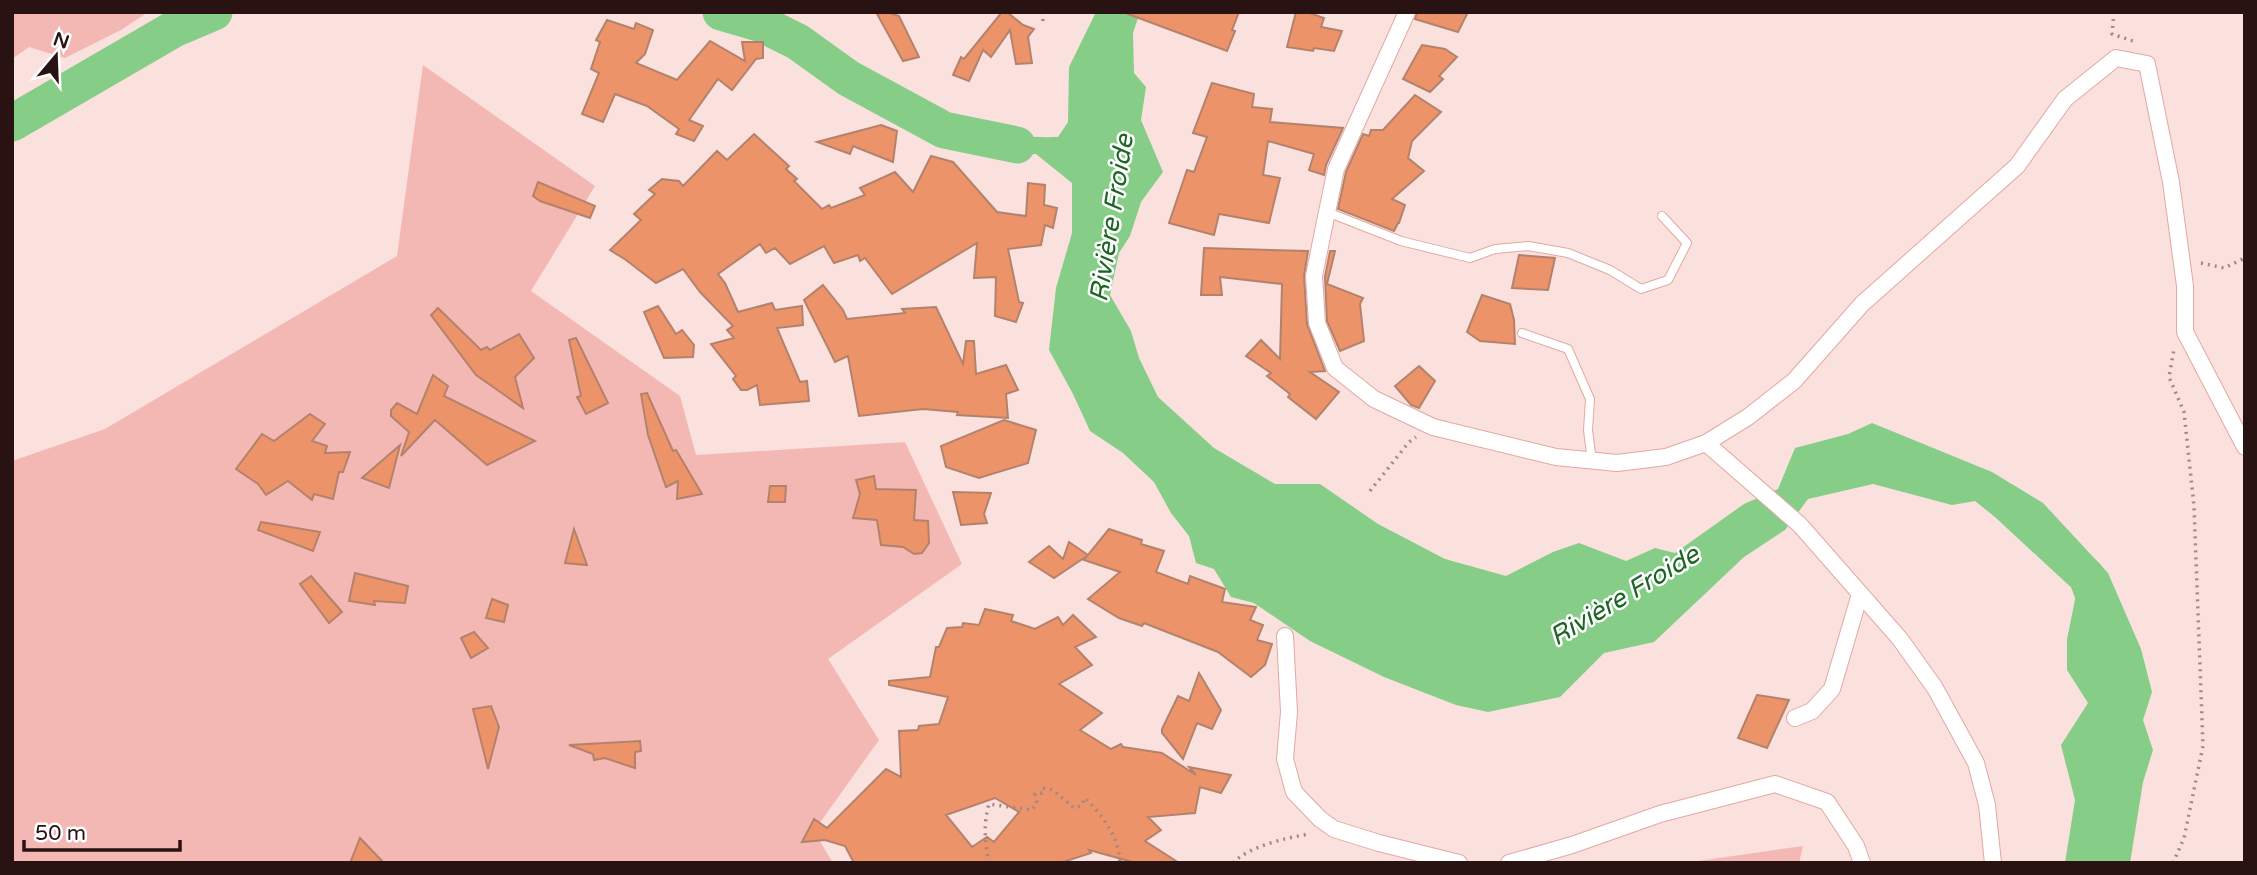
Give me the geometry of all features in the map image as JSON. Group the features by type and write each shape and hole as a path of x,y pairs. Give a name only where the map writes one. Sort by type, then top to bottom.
{"street":[{"path":"1407,12 1336,169 1314,276 1317,323 1335,368 1374,399 1433,427 1556,457 1617,463 1666,457 1706,443 1748,417 1794,381 1862,304 2017,166 2065,99 2116,58 2147,64 2171,182 2185,286 2185,332 2245,447"},
{"path":"1706,443 1800,525 1900,639 1935,688 1976,763 1987,805 1993,863"},
{"path":"1794,718 1812,711 1832,689 1860,594"},
{"path":"1284,636 1289,712 1285,759 1294,792 1320,819 1334,829 1459,863"},
{"path":"1509,863 1572,845 1660,814 1775,784 1827,802 1856,846 1862,863"}],"lane":[{"path":"1327,212 1401,241 1470,258 1494,249 1528,246 1568,253 1610,270 1641,289 1668,280 1687,243 1662,216"},
{"path":"1522,333 1568,349 1590,398 1588,430 1592,461"}],"path":[{"path":"1042,12 1043,21"},
{"path":"2114,12 2112,34 2146,45 2147,64"},
{"path":"2182,261 2224,268 2245,258"},
{"path":"2173,863 2185,838 2203,746 2194,506 2184,412 2169,377 2173,352 2185,332"},
{"path":"1370,491 1409,442 1433,427"},
{"path":"989,863 985,839 985,818 989,804 1032,810 1037,803 1035,794 1042,793 1043,788 1053,790 1073,808 1081,806 1085,798 1099,812 1111,831 1119,850 1120,863"},
{"path":"1233,863 1239,857 1281,839 1334,829"}],"shaded area":[{"path":"12,12 148,12 121,30 65,58 29,47 12,59"},
{"path":"423,65 595,186 531,291 680,396 696,455 905,442 962,564 828,659 879,740 814,831 833,863 12,863 12,461 105,429 397,256"},
{"path":"1803,846 1799,863 1689,863 1691,862"}],"water":[{"path":"1096,12 1140,12 1133,33 1134,73 1146,87 1141,120 1163,172 1141,202 1130,236 1119,253 1110,295 1131,331 1139,358 1158,397 1214,448 1275,484 1320,484 1378,524 1445,559 1506,576 1553,552 1579,543 1626,561 1655,548 1675,553 1744,504 1778,489 1795,448 1848,434 1872,423 1992,472 2043,503 2108,573 2141,649 2152,692 2143,720 2153,750 2143,782 2130,863 2065,863 2075,800 2061,745 2088,703 2067,670 2067,639 2077,590 2063,538 2034,537 1995,517 1975,501 1952,505 1873,484 1808,499 1785,530 1744,557 1654,642 1604,653 1560,697 1488,712 1456,705 1384,677 1310,641 1254,603 1231,597 1214,569 1196,563 1189,536 1171,513 1154,482 1123,453 1090,431 1049,350 1056,288 1072,233 1072,183 1036,154 1006,154 967,136 1058,137 1068,122 1069,67"}],"building":[{"path":"876,12 899,16 919,57 903,61"},
{"path":"1002,12 1007,12 1023,25 1034,29 1028,37 1032,63 1016,64 1010,30 991,57 983,50 969,81 953,75 961,57 964,59"},
{"path":"1128,12 1239,12 1227,51"},
{"path":"1296,12 1307,12 1324,18 1321,27 1342,31 1334,51 1287,47"},
{"path":"1417,12 1468,12 1458,32 1415,19"},
{"path":"607,20 634,29 636,23 653,30 645,54 636,63 677,80 710,41 745,61 742,42 763,42 763,58 756,59 732,90 718,79 689,120 703,126 694,141 676,134 679,129 647,106 615,94 603,122 582,114 599,73 591,69 600,42 596,40"},
{"path":"1422,45 1445,49 1457,57 1439,76 1443,79 1430,92 1403,79"},
{"path":"1212,83 1254,94 1252,107 1272,109 1270,122 1343,128 1324,175 1309,170 1314,154 1268,141 1263,175 1280,178 1269,223 1219,214 1214,235 1169,223 1187,170 1194,172 1207,137 1193,133"},
{"path":"1415,95 1441,112 1412,141 1408,158 1424,171 1392,199 1405,205 1394,231 1338,209 1346,172 1363,134 1369,136 1371,130 1383,130"},
{"path":"881,125 897,131 893,162 853,146 850,154 817,142"},
{"path":"754,134 789,166 786,169 797,179 794,181 822,209 865,195 860,188 895,172 913,192 931,156 953,162 997,212 1026,216 1028,183 1045,185 1044,205 1057,208 1053,228 1045,225 1041,245 1008,249 1019,302 1023,303 1016,322 995,316 996,277 974,278 977,243 892,294 865,258 860,261 858,255 834,263 824,246 790,264 775,248 766,253 760,244 718,274 738,312 772,303 775,310 802,306 803,325 777,328 800,382 807,381 809,401 760,405 757,385 741,390 733,379 736,376 711,344 734,338 727,330 733,326 700,292 683,269 656,283 610,250 641,220 634,214 655,194 649,190 662,179 679,181 683,186 717,151 727,160"},
{"path":"538,182 595,206 590,218 540,201 533,196"},
{"path":"1204,248 1308,251 1304,276 1307,324 1325,371 1310,372 1339,392 1316,419 1267,376 1271,373 1246,356 1261,340 1280,359 1282,284 1220,277 1222,295 1201,295"},
{"path":"1330,251 1335,251 1327,284 1363,298 1360,304 1364,341 1340,351 1327,321 1325,277"},
{"path":"1519,255 1555,258 1548,290 1512,288"},
{"path":"823,285 847,319 905,313 902,309 936,307 963,364 966,341 974,341 976,374 1006,365 1018,390 1006,394 1008,418 957,415 958,412 923,409 859,416 848,356 835,362 804,300"},
{"path":"1482,295 1510,304 1515,344 1480,341 1467,332"},
{"path":"658,306 676,334 682,330 694,345 693,357 664,358 644,312"},
{"path":"438,308 481,350 487,347 490,350 519,334 534,358 515,377 523,408 476,375 431,315"},
{"path":"576,338 608,403 586,414 577,397 581,396 569,340"},
{"path":"1419,366 1435,381 1419,408 1411,405 1395,386"},
{"path":"433,375 448,386 444,396 535,441 487,465 435,420 401,456 409,432 391,416 391,410 397,403 417,414"},
{"path":"647,393 673,451 676,450 702,494 677,499 678,481 666,487 648,435 641,394"},
{"path":"310,414 325,424 312,441 327,446 325,453 350,452 343,472 339,472 333,499 314,494 312,500 288,481 266,495 258,484 236,469 262,434 274,441"},
{"path":"1004,420 1036,430 1028,463 979,478 946,467 941,446"},
{"path":"400,445 389,488 362,478"},
{"path":"874,476 876,489 916,490 914,520 928,521 929,543 922,553 914,554 903,547 881,545 877,520 853,518 860,494 856,480"},
{"path":"770,486 786,486 785,502 768,502"},
{"path":"953,492 991,493 984,514 987,523 961,525"},
{"path":"261,522 320,532 313,551 258,530"},
{"path":"574,529 587,565 565,563"},
{"path":"1109,529 1164,551 1156,572 1188,584 1190,576 1225,589 1222,602 1256,607 1250,620 1263,625 1257,640 1272,644 1265,665 1251,677 1218,652 1144,623 1142,626 1119,618 1088,599 1120,572 1084,560 1087,556 1054,578 1029,562 1049,546 1063,559 1069,542 1088,555"},
{"path":"355,573 408,586 405,603 374,601 375,605 349,601"},
{"path":"311,576 342,612 329,623 300,584"},
{"path":"492,599 508,605 504,622 486,618"},
{"path":"985,609 1013,615 1011,621 1035,629 1058,617 1063,625 1073,615 1096,637 1075,647 1092,665 1059,684 1102,713 1080,730 1111,749 1121,744 1123,747 1162,753 1196,775 1189,767 1231,775 1221,793 1200,787 1195,813 1148,817 1161,830 1145,841 1179,863 1136,863 1089,850 1091,853 1060,863 854,863 845,846 825,840 802,842 814,819 827,828 886,769 901,777 899,731 918,730 919,726 939,724 948,697 889,685 889,681 930,677 936,647 939,647 947,628 962,627 963,623 979,625","holes":["995,798 1019,812 994,842 987,837 972,847 946,815"]},
{"path":"474,632 488,648 471,658 461,638"},
{"path":"1199,673 1221,710 1212,729 1197,723 1183,759 1162,733 1162,729 1178,696 1189,701"},
{"path":"1757,695 1789,700 1767,748 1738,738"},
{"path":"491,706 499,727 488,769 473,709"},
{"path":"640,741 641,751 635,752 635,768 605,758 594,760 593,754 569,745"},
{"path":"360,838 384,863 350,863"}],"waterway":[{"path":"12,123 174,29 214,12"},
{"path":"721,12 762,24 798,42 848,78 944,130 1017,145"},
{"name":"Rivière Froide","path":"2007,503 2087,577 2096,601"}]}
